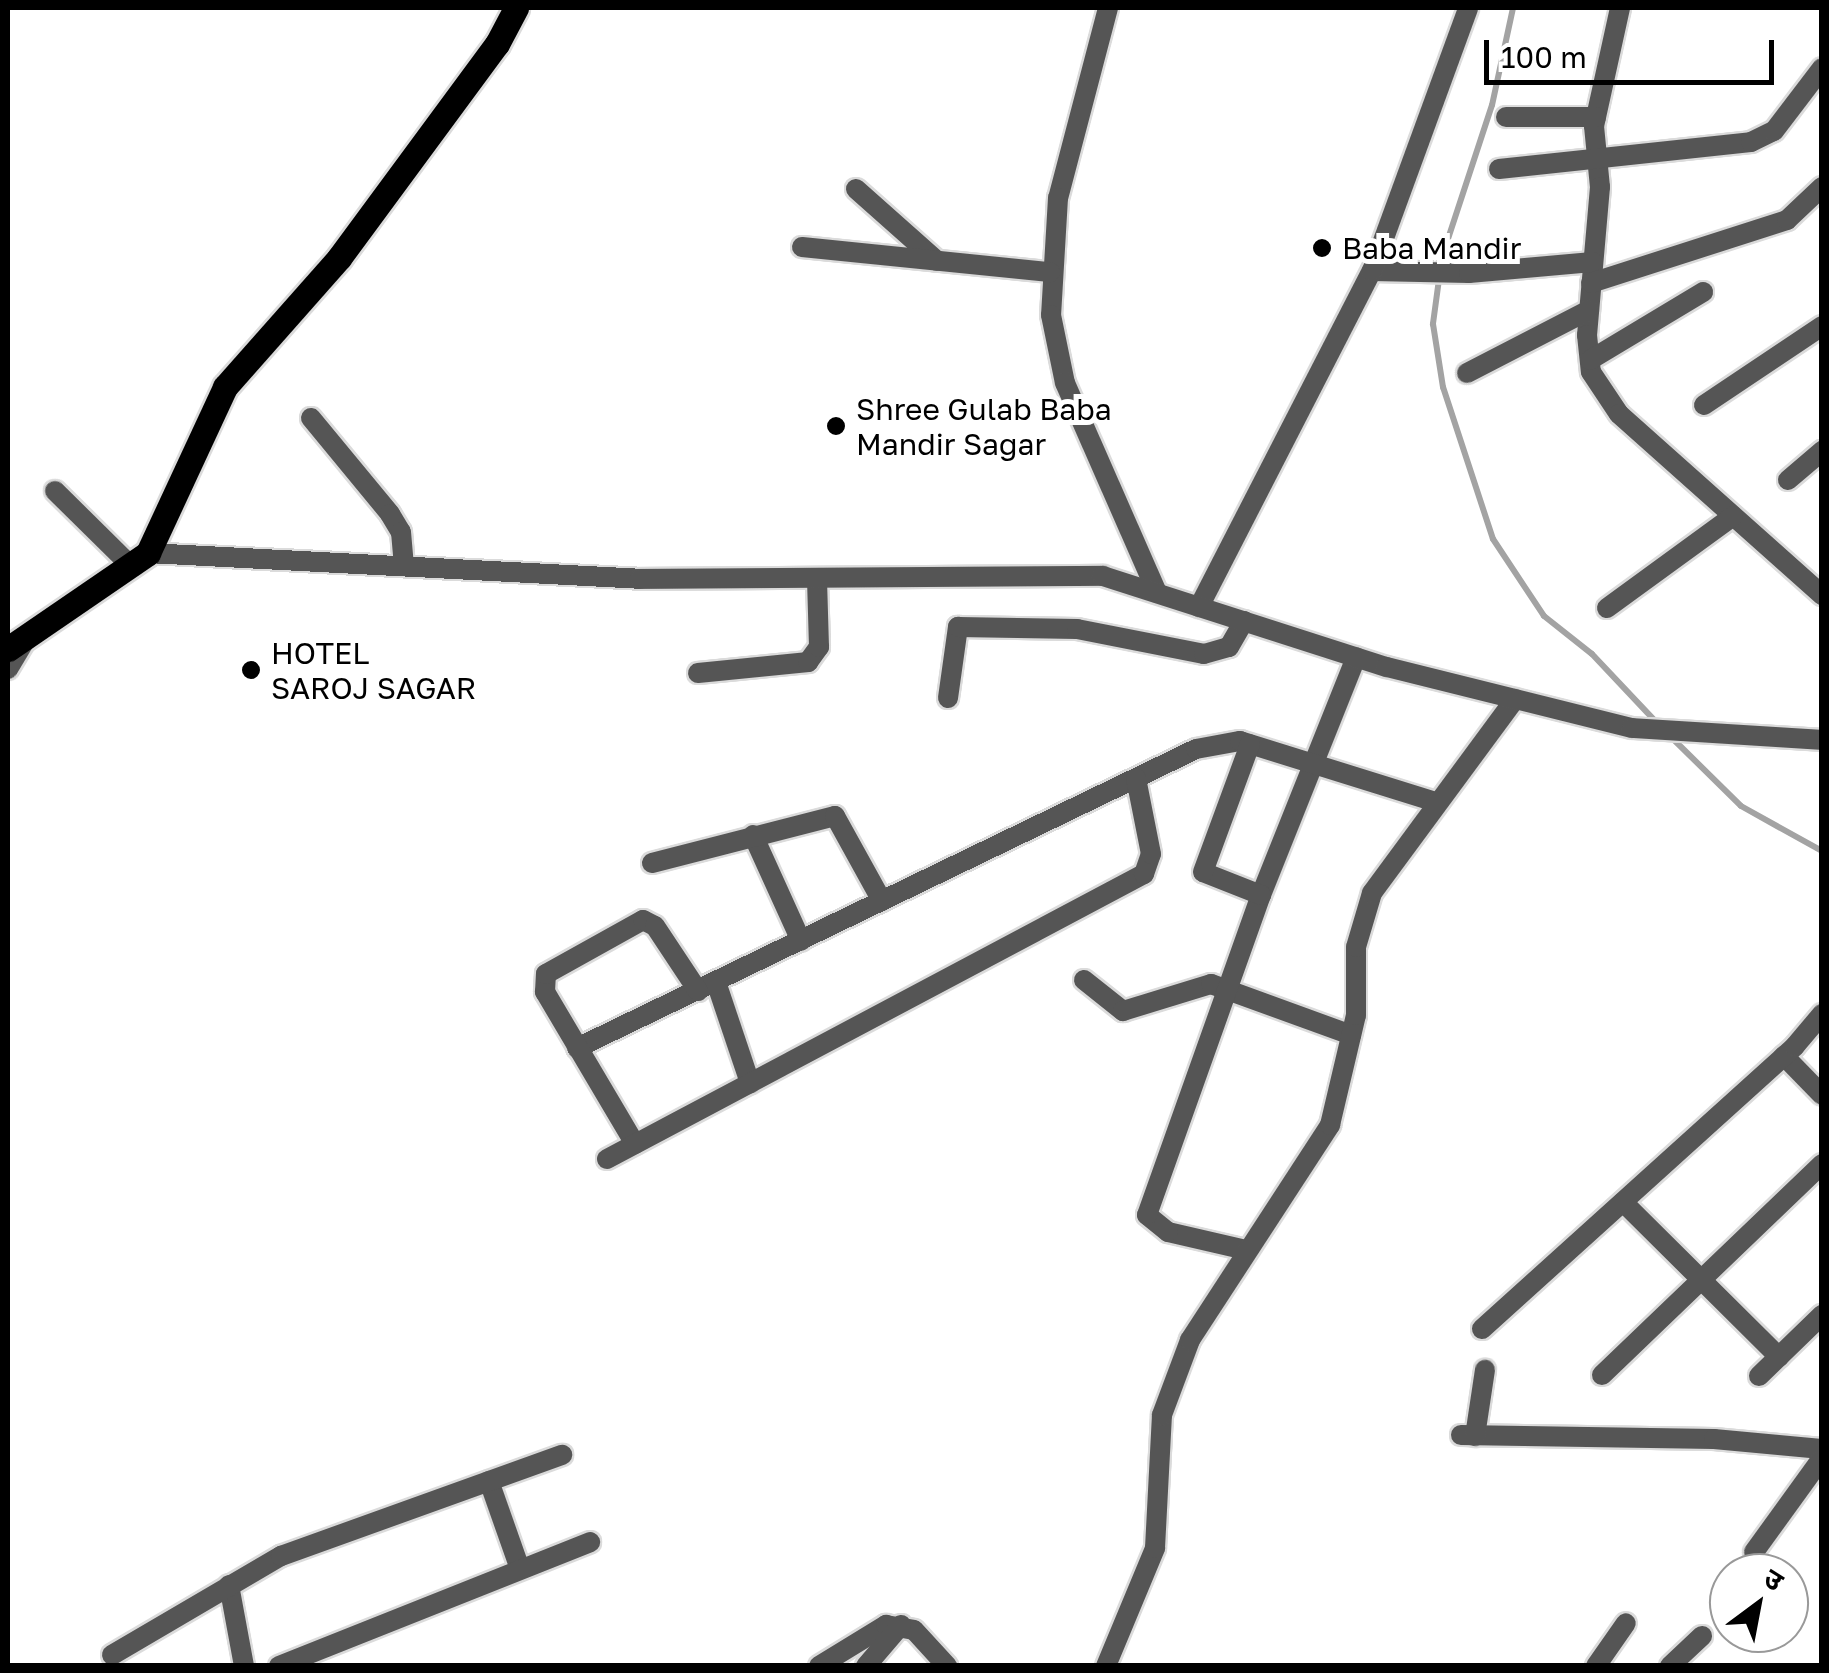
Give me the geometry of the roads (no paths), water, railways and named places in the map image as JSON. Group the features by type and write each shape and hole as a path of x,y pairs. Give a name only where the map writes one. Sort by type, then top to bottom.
{"main road":[{"path":"18,641 139,559 225,387 340,258 497,44 516,8"}],"street":[{"path":"1108,8 1058,198 1050,272 1065,383 1157,593"},
{"path":"1199,606 1372,271 1468,8"},
{"path":"1620,8 1596,118 1590,360 1619,414 1822,595"},
{"path":"1499,169 1766,137 1822,68"},
{"path":"1506,117 1596,118"},
{"path":"1372,271 1592,272 1786,220 1822,187"},
{"path":"856,189 937,261"},
{"path":"802,247 1050,272"},
{"path":"1590,360 1703,292"},
{"path":"1467,373 1589,310"},
{"path":"1704,406 1822,326"},
{"path":"311,418 390,514 401,532 404,566"},
{"path":"1788,480 1822,451"},
{"path":"54,491 139,559 404,566 640,579 1102,576 1356,657 1632,728 1709,738 1822,740"},
{"path":"1608,608 1733,516"},
{"path":"698,673 808,662 819,646 818,578"},
{"path":"948,698 958,627 1077,629 1204,654 1230,647 1244,621"},
{"path":"8,670 18,641"},
{"path":"1246,1250 1168,1232 1147,1215 1262,895 1356,657"},
{"path":"1106,1666 1155,1548 1162,1415 1190,1340 1330,1125 1351,1035 1356,947 1372,894 1515,699"},
{"path":"577,1048 1196,749 1250,744 1436,802"},
{"path":"1250,744 1204,872 1262,895"},
{"path":"607,1159 1144,874 1152,854 1136,778"},
{"path":"652,862 836,816 882,901"},
{"path":"753,836 801,941"},
{"path":"635,1144 545,992 546,974 635,920 655,926 707,986 750,1083"},
{"path":"1084,980 1122,1012 1196,984 1228,987 1351,1035"},
{"path":"1482,1330 1784,1056 1822,1014"},
{"path":"1784,1056 1822,1095"},
{"path":"1602,1374 1822,1164"},
{"path":"1623,1202 1778,1357"},
{"path":"1760,1376 1822,1315"},
{"path":"1485,1370 1468,1436 1714,1439 1822,1449"},
{"path":"112,1655 281,1556 562,1455"},
{"path":"1754,1552 1822,1458"},
{"path":"489,1481 520,1569"},
{"path":"278,1666 590,1542"},
{"path":"229,1585 244,1666"},
{"path":"1596,1666 1626,1623"},
{"path":"819,1666 886,1625 914,1630 947,1666"},
{"path":"866,1666 901,1625"},
{"path":"1670,1666 1702,1636"}],"waterway":[{"path":"1513,8 1492,105 1442,257 1433,324 1443,387 1493,539 1544,616 1592,654 1657,723"},
{"path":"1669,735 1741,806 1822,851"}],"place":[{"name":"Baba Mandir","path":"1322,248"},
{"name":"Shree Gulab Baba Mandir Sagar","path":"836,426"},
{"name":"HOTEL SAROJ SAGAR","path":"251,670"}]}
